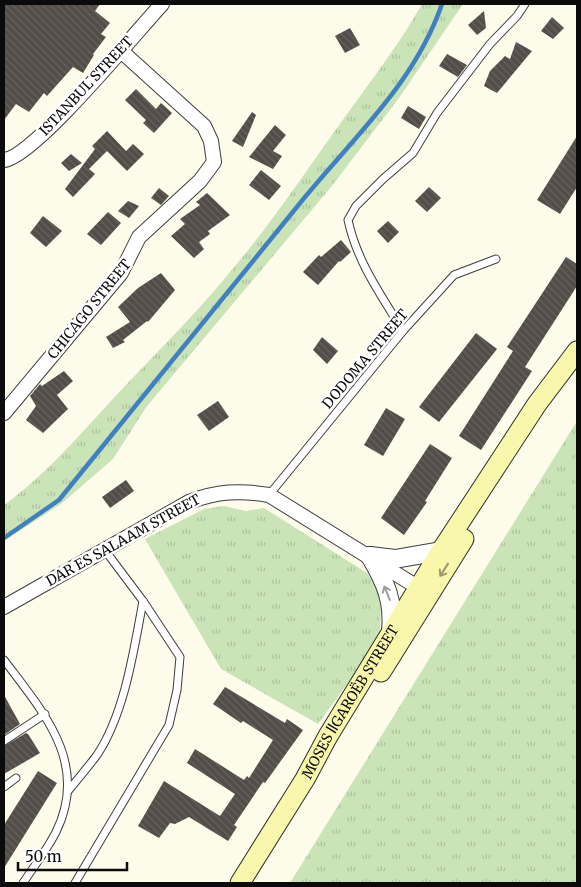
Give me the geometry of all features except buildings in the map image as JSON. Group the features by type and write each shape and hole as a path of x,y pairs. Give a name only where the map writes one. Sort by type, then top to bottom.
{"main road":[{"name":"MOSES ǁGAROËB STREET","path":"305,779 390,632 424,591 441,551 537,404 573,357"},
{"name":"MOSES ǁGAROËB STREET","path":"305,779 316,771 334,748 424,591 544,408 573,357"},
{"path":"240,883 305,779"}],"street":[{"name":"ISTANBUL STREET","path":"4,160 25,150 44,133 162,4"},
{"name":"CHICAGO STREET","path":"4,413 121,273 139,237 200,181 214,162 210,141 204,126 120,50"},
{"name":"DAR ES SALAAM STREET","path":"4,607 189,502 210,493 245,491 269,495 424,591"},
{"path":"370,556 395,559 441,551"},
{"path":"370,556 390,600 392,608 390,632"}],"lane":[{"path":"404,331 366,272 352,240 348,220 356,206 413,153 437,113 490,44 517,16 525,4"},
{"name":"DODOMA STREET","path":"269,495 404,331 454,275 496,259"},
{"path":"75,883 169,725 178,690 180,657 143,601 104,549"},
{"path":"68,791 98,754 116,715 130,666 143,601"},
{"path":"4,660 45,714 63,749 68,791 57,831 23,883"},
{"path":"4,741 45,714"},
{"path":"4,787 16,778"}],"green space":[{"path":"422,4 463,4 399,98 331,187 147,406 113,459 61,504 4,541 4,505 37,478 67,449 227,276 287,198 390,54"},
{"path":"577,421 577,883 290,883"},
{"path":"224,506 246,511 264,508 367,573 379,590 381,606 380,633 371,651 318,724 221,669 145,539 204,509"}],"waterway":[{"path":"4,538 59,500 305,197 364,129 400,83 416,58 442,4"}]}
